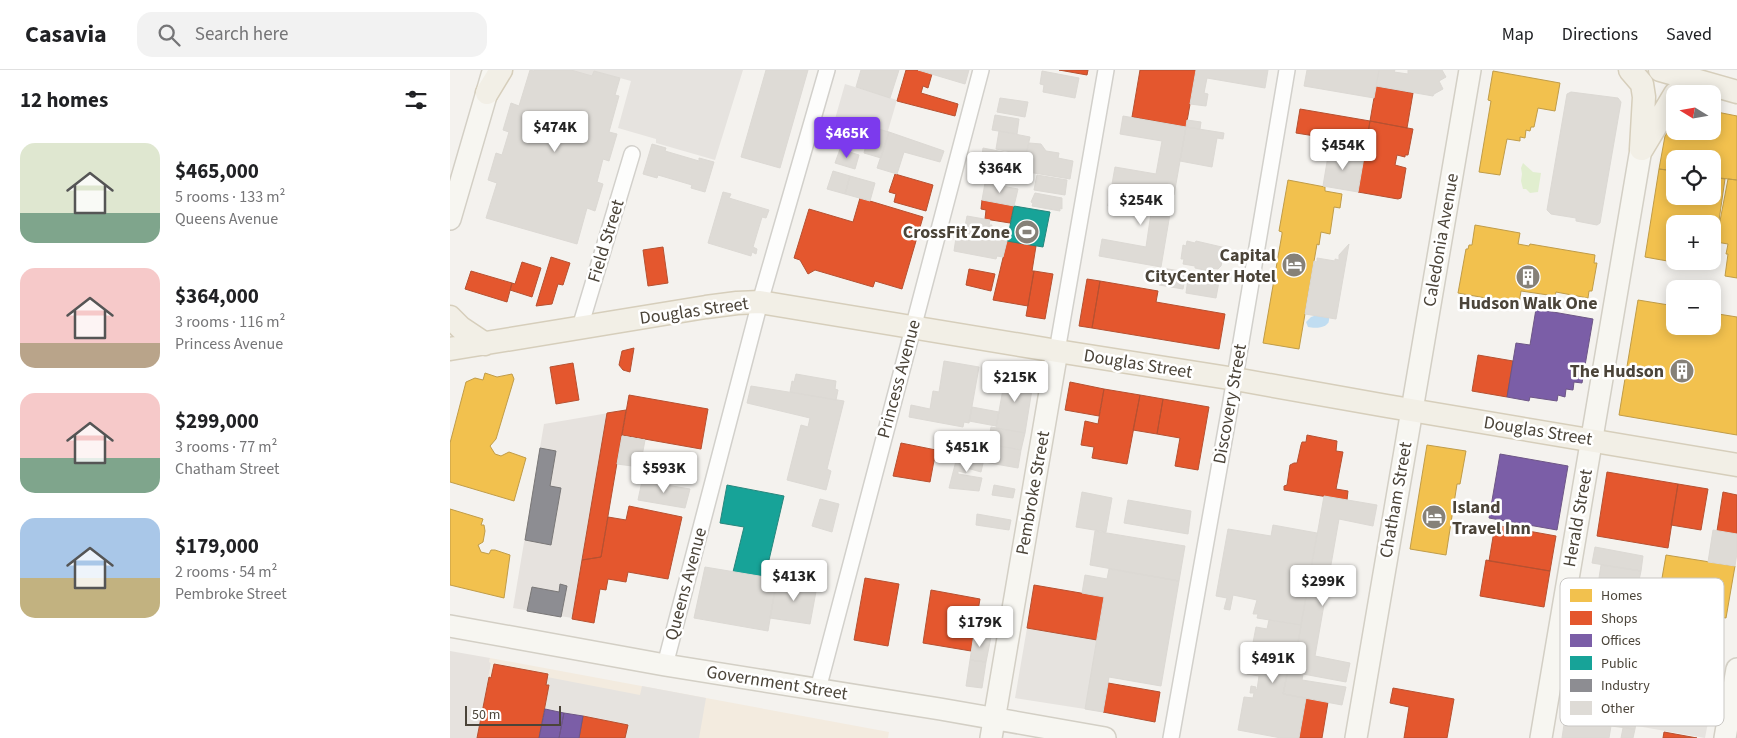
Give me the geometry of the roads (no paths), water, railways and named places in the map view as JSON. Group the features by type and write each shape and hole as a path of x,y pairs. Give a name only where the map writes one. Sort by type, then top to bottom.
{"main road":[{"path":"487,93 501,70"},
{"path":"1630,70 1642,84 1644,98 1641,149"},
{"path":"1660,70 1737,92"},
{"path":"1691,85 1700,81"},
{"path":"1641,149 1666,109"},
{"name":"Douglas Street","path":"450,349 721,305 760,302 913,326 1057,352 1235,379 1737,465"},
{"path":"450,317 461,328 485,344"}],"street":[{"path":"450,219 458,166 487,93 493,70"},
{"name":"Queens Avenue","path":"665,665 760,302 827,70"},
{"name":"Princess Avenue","path":"818,689 981,70"},
{"name":"Pembroke Street","path":"993,728 1106,70"},
{"name":"Discovery Street","path":"1171,738 1235,379 1287,70"},
{"name":"Caledonia Avenue","path":"1412,410 1470,70"},
{"name":"Herald Street","path":"1568,578 1641,149"},
{"name":"Field Street","path":"580,327 632,154"},
{"name":"Chatham Street","path":"1356,738 1412,410"},
{"name":"Herald Street","path":"1541,738 1560,625"},
{"name":"Government Street","path":"450,626 665,665 818,689 993,728 1105,738"},
{"path":"1725,738 1737,669"}],"water":[{"path":"1317,315 1329,317 1328,323 1319,328 1308,327 1306,322 1311,317"}],"place":[{"name":"CrossFit Zone","path":"1027,232"},
{"name":"Capital CityCenter Hotel","path":"1294,265"},
{"name":"Hudson Walk One","path":"1528,277"},
{"name":"The Hudson","path":"1682,371"},
{"name":"Island Travel Inn","path":"1434,517"}]}
